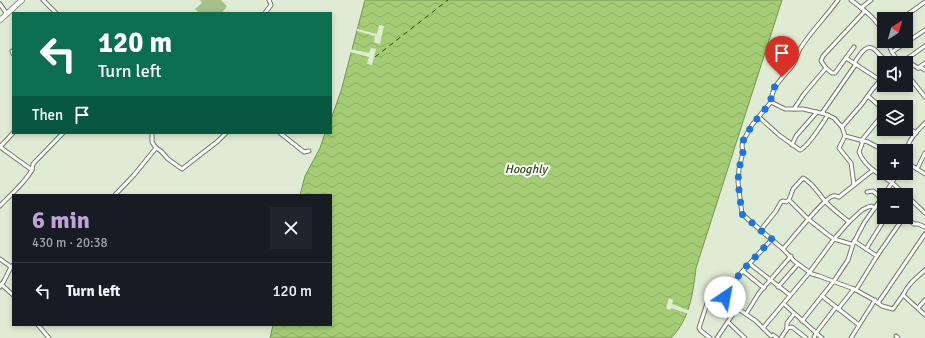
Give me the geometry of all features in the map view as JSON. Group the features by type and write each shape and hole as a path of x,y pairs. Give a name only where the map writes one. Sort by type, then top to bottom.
{"street":[{"path":"0,20 22,0"},
{"path":"43,0 55,12"},
{"path":"268,10 271,5 270,0"},
{"path":"838,0 813,31 792,65 773,89 771,102 752,125 743,141 743,152 738,182 742,214 784,249 809,273 855,289 882,306 893,309 906,288 925,270"},
{"path":"851,0 877,23"},
{"path":"854,47 835,73 832,73 826,68 821,61 870,0"},
{"path":"911,12 925,2"},
{"path":"0,4 7,14"},
{"path":"892,52 925,30"},
{"path":"822,113 864,49 869,46 881,56"},
{"path":"910,56 925,46"},
{"path":"890,48 895,56"},
{"path":"846,58 877,78"},
{"path":"918,68 925,63"},
{"path":"913,65 925,70"},
{"path":"794,109 804,94 826,68"},
{"path":"913,82 925,97"},
{"path":"842,127 877,84"},
{"path":"868,96 877,104"},
{"path":"771,102 786,108 822,113 834,118 842,127 845,136 839,148 851,163 854,185"},
{"path":"792,145 796,136 817,112"},
{"path":"759,117 798,150 803,148 828,115"},
{"path":"877,121 862,141 859,152 862,158 873,170 898,188"},
{"path":"908,144 925,123"},
{"path":"12,134 0,147 32,170"},
{"path":"13,194 28,177 32,170 33,164 62,134"},
{"path":"152,134 152,142 156,148 182,169 225,134"},
{"path":"281,134 304,152 309,152"},
{"path":"845,136 877,146"},
{"path":"116,194 156,148"},
{"path":"917,169 925,153"},
{"path":"913,166 925,174"},
{"path":"784,249 808,219 831,196 834,195 839,197 873,170"},
{"path":"789,200 793,189 803,178 817,190 825,202 849,222"},
{"path":"889,188 894,180"},
{"path":"867,192 873,191 877,193"},
{"path":"0,206 12,195"},
{"path":"760,230 776,211 781,202 786,202 789,200"},
{"path":"789,200 808,219 834,238 851,244 854,242 877,256"},
{"path":"913,201 925,212"},
{"path":"802,321 834,281 848,260 854,242 864,223 877,205"},
{"path":"763,328 809,273 834,238 862,210 871,206 875,208"},
{"path":"913,223 925,227"},
{"path":"866,249 882,224"},
{"path":"814,338 816,333 855,289 900,224"},
{"path":"878,303 925,234"},
{"path":"772,239 743,271 725,297 777,338"},
{"path":"746,314 759,293 791,256"},
{"path":"0,259 12,266 1,286 12,294"},
{"path":"750,264 790,295"},
{"path":"778,287 798,264"},
{"path":"743,271 764,288"},
{"path":"710,338 701,331 700,328 702,317 712,291"},
{"path":"903,295 925,315"},
{"path":"822,296 859,325"},
{"path":"851,338 874,300"},
{"path":"918,308 925,300"},
{"path":"784,304 822,338"},
{"path":"717,338 738,308"},
{"path":"781,338 787,328 787,323 794,314"},
{"path":"728,322 745,338"},
{"path":"39,326 49,338"},
{"path":"787,328 792,327 806,338"}],"shaded area":[{"path":"200,0 221,0 227,6 223,12 198,12 195,9 202,3"}],"water":[{"name":"Hooghly","path":"365,0 782,0 696,268 690,305 682,323 671,338 270,338 273,326 332,326 332,194 300,194 305,176 320,148 325,134 332,134 332,116 341,91"}],"pier":[{"path":"379,25 384,26 380,44 374,42 375,36 357,31 357,29 377,34"},
{"path":"371,48 376,49 372,65 367,64 369,57 350,52 350,49 369,53"},
{"path":"669,298 673,300 672,304 690,311 689,314 671,308 670,310 666,308"}],"ferry route":[{"path":"375,57 448,0"}],"route":[{"path":"725,297 740,273 772,239 742,214 738,182 743,152 743,141 752,125 771,102 773,89 782,77"}]}
